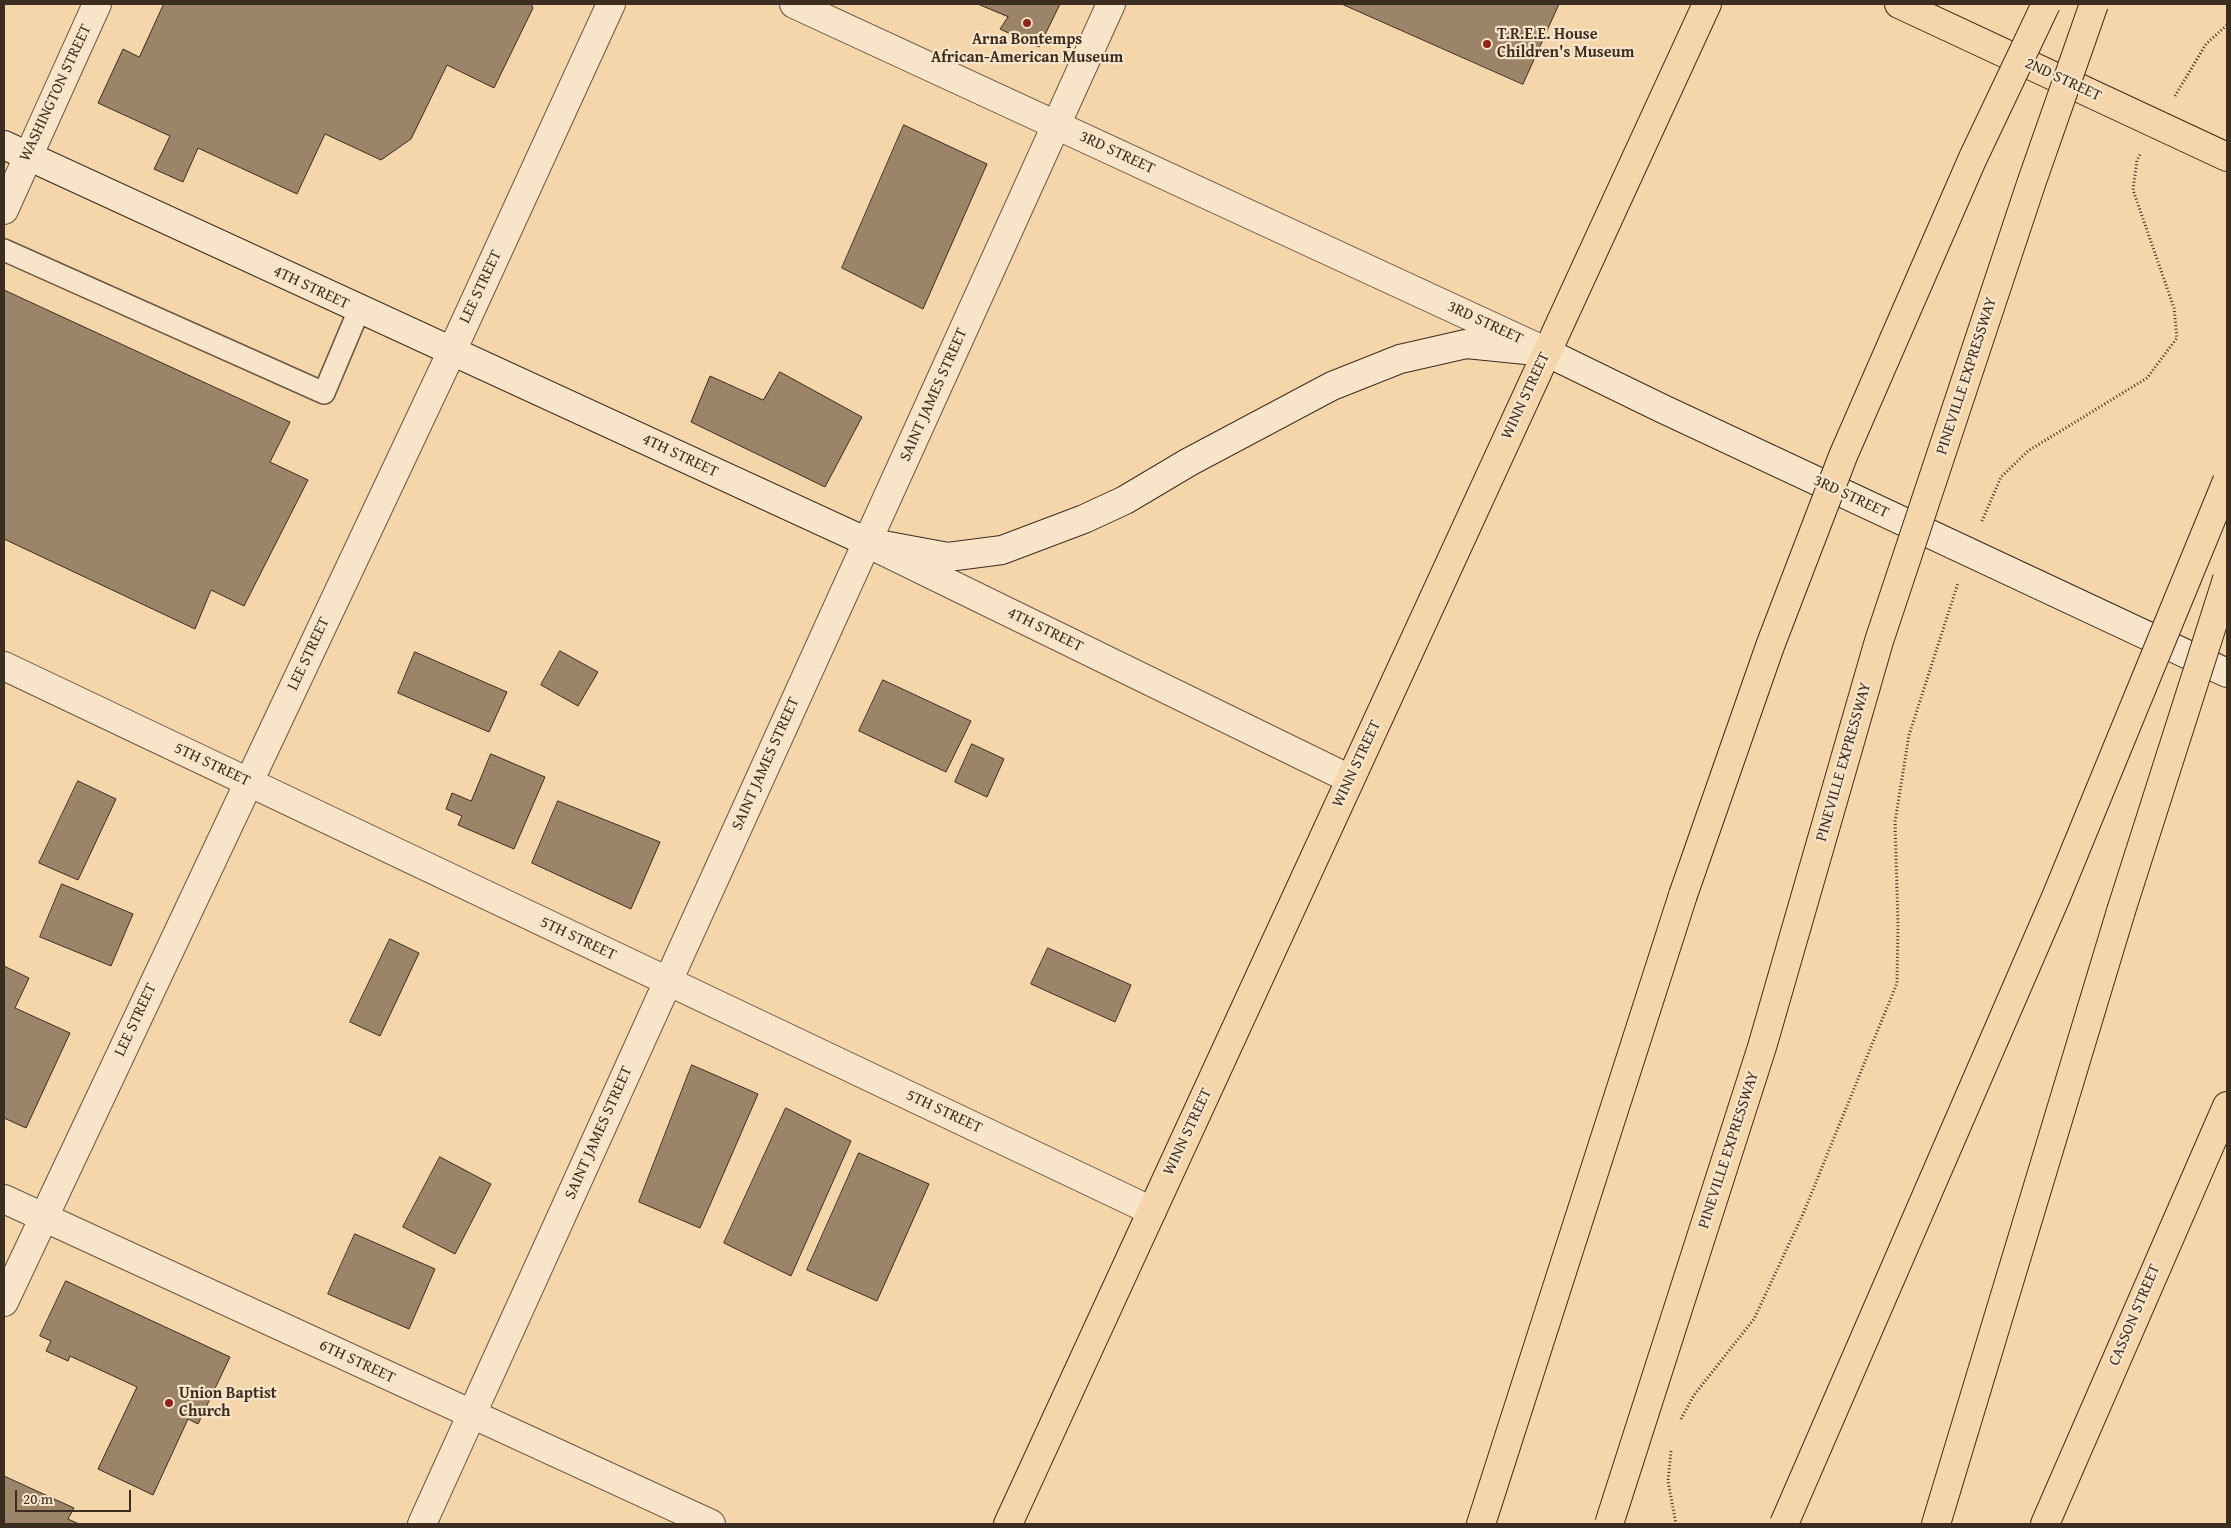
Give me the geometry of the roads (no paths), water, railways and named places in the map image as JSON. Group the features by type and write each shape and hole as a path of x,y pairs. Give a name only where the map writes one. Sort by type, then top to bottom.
{"main road":[{"name":"WINN STREET","path":"1008,1524 1706,4"},
{"name":"2ND STREET","path":"1899,4 2227,157"},
{"path":"1481,1524 1683,895 1770,646 1843,456 1972,160 2046,4"},
{"name":"PINEVILLE EXPRESSWAY","path":"1608,1524 1762,1047 1879,641 2031,184 2094,4"},
{"path":"1784,1524 2052,906 2227,481"},
{"path":"1936,1524 2121,911 2227,579"},
{"name":"CASSON STREET","path":"2045,1524 2227,1106"}],"street":[{"name":"WASHINGTON STREET","path":"4,210 15,150 97,4"},
{"name":"LEE STREET","path":"4,1302 42,1217 452,351 611,4"},
{"name":"3RD STREET","path":"794,4 1546,352 2227,673"},
{"name":"SAINT JAMES STREET","path":"422,1524 1111,4"},
{"name":"4TH STREET","path":"15,150 867,542 1350,779"},
{"path":"867,542 948,557 1002,550 1084,519 1125,500 1198,457 1332,386 1400,359 1466,344 1546,352"},
{"name":"5TH STREET","path":"4,666 1152,1211"},
{"name":"6TH STREET","path":"4,1199 711,1524"}],"lane":[{"path":"4,250 324,392 360,310"}],"place":[{"name":"Arna Bontemps African-American Museum","path":"1027,23"},
{"name":"T.R.E.E. House Children's Museum","path":"1487,44"},
{"name":"Union Baptist Church","path":"169,1403"}]}
